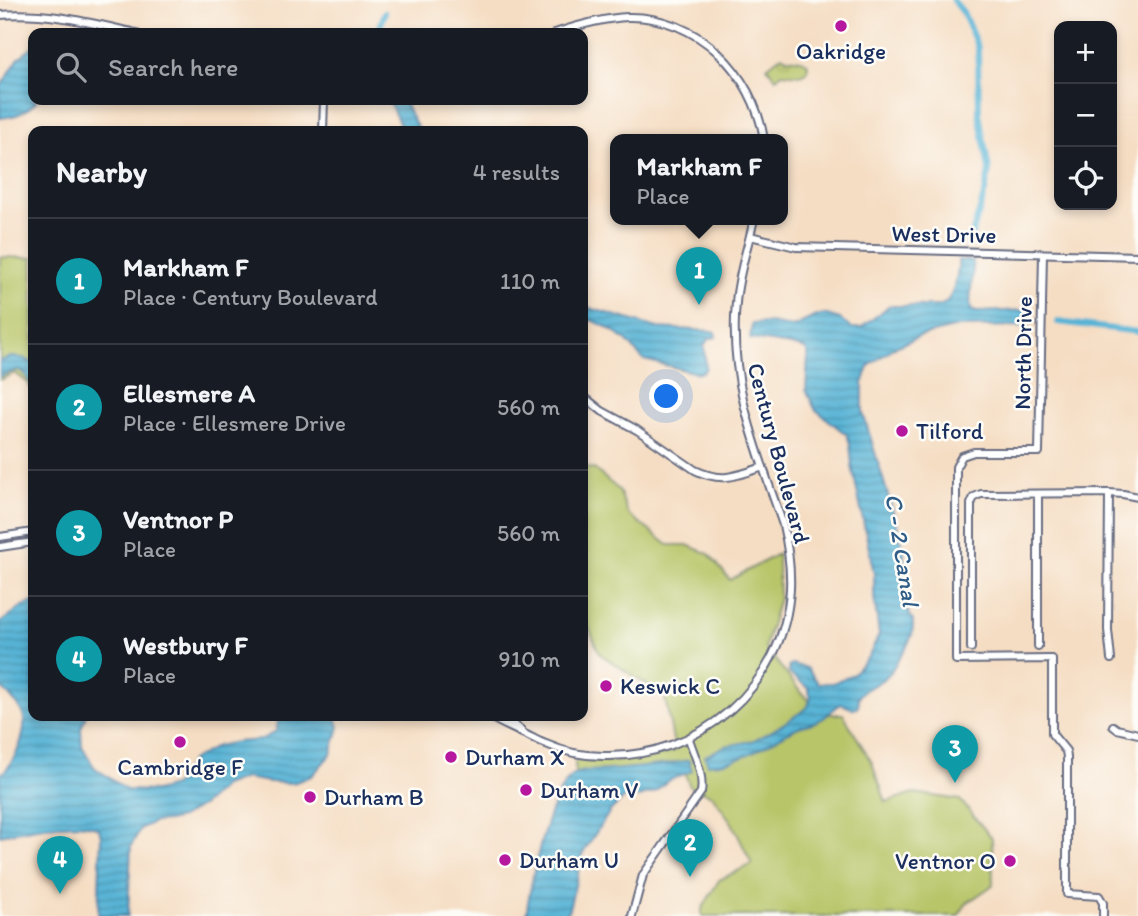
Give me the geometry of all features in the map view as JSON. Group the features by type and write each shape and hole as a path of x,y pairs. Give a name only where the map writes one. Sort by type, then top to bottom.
{"street":[{"path":"0,15 77,19 115,28"},
{"path":"574,28 608,19 631,17 669,24 692,34 715,49 737,72 751,97 763,134"},
{"path":"323,126 324,105"},
{"name":"Century Boulevard","path":"497,721 555,748 582,754 603,756 645,753 689,739 714,723 740,701 766,669 785,617 790,590 787,543 747,417 735,359 737,290 753,225"},
{"name":"West Drive","path":"750,236 796,247 1138,256"},
{"name":"North Drive","path":"1043,254 1039,452 974,452 962,456 955,470 956,660 1052,659 1052,734 1066,751 1067,757 1067,894 1099,896 1103,903 1103,916"},
{"path":"588,400 705,475 725,478 763,467"},
{"path":"1109,493 1108,630 1111,659"},
{"path":"971,648 971,501 974,497 981,494 1109,493 1138,497"},
{"path":"1038,494 1038,646"},
{"path":"0,537 28,532"},
{"path":"0,547 28,543"},
{"name":"Century Boulevard","path":"510,721 524,734"},
{"path":"1113,726 1138,734"},
{"path":"632,916 643,875 701,793 701,774 689,739"}],"green space":[{"path":"782,55 808,64 807,72 800,75 782,73 776,78 767,67"},
{"path":"0,257 28,258 28,383 15,373 0,380"},
{"path":"588,468 594,469 619,490 628,514 668,545 687,545 709,554 730,580 778,554 779,598 765,647 822,714 843,714 872,763 886,802 914,793 960,800 992,838 993,885 967,903 958,916 702,916 702,909 719,880 752,864 732,823 712,795 690,787 681,762 575,774 575,761 638,759 675,751 665,697 600,654 588,626"}],"water":[{"path":"28,50 28,105 32,105 21,113 0,118 0,87 19,58"},
{"path":"390,105 406,105 416,126 401,126"},
{"path":"958,260 973,261 971,310 1028,310 1031,323 1027,326 958,327 920,336 893,348 869,366 863,384 863,413 904,551 904,603 913,621 912,635 907,646 891,671 861,693 857,708 842,704 821,719 794,729 753,752 732,760 708,764 705,756 725,746 752,741 807,708 811,698 808,688 789,673 789,666 792,664 807,668 818,683 833,683 853,674 869,656 879,635 874,574 847,435 815,409 806,390 806,349 750,339 752,324 769,323 793,327 824,314 840,319 852,328 861,328 889,306 939,306 948,300 953,289"},
{"path":"588,307 658,328 712,331 716,337 709,339 704,345 706,368 697,373 644,360 627,341 588,320"},
{"path":"11,357 28,360 28,379 23,372 16,370 0,376 0,361"},
{"path":"28,604 28,721 84,721 81,728 82,746 94,767 127,790 155,791 174,786 192,760 217,746 261,740 276,731 278,721 337,721 339,727 331,754 312,776 293,783 245,778 224,786 203,805 181,818 154,822 141,828 131,846 128,916 98,916 99,829 80,824 0,835 0,775 14,757 21,741 24,718 11,697 0,687 0,623"},
{"path":"689,760 692,771 667,781 655,792 624,798 611,810 584,851 567,916 526,916 542,838 557,797 567,782 580,772"}],"waterway":[{"path":"953,0 963,12 978,48 979,113 989,170 971,238"},
{"name":"C - 2 Canal","path":"380,28 385,12"},
{"path":"1058,322 1138,332"}],"place":[{"name":"Oakridge","path":"841,26"},
{"name":"Markham F","path":"699,305"},
{"name":"Tilford","path":"902,431"},
{"name":"Keswick C","path":"606,686"},
{"name":"Cambridge F","path":"180,742"},
{"name":"Durham X","path":"451,757"},
{"name":"Ventnor P","path":"955,783"},
{"name":"Durham V","path":"526,790"},
{"name":"Durham B","path":"310,797"},
{"name":"Durham U","path":"505,860"},
{"name":"Ventnor O","path":"1010,861"},
{"name":"Ellesmere A","path":"690,877"},
{"name":"Westbury F","path":"60,894"}]}
